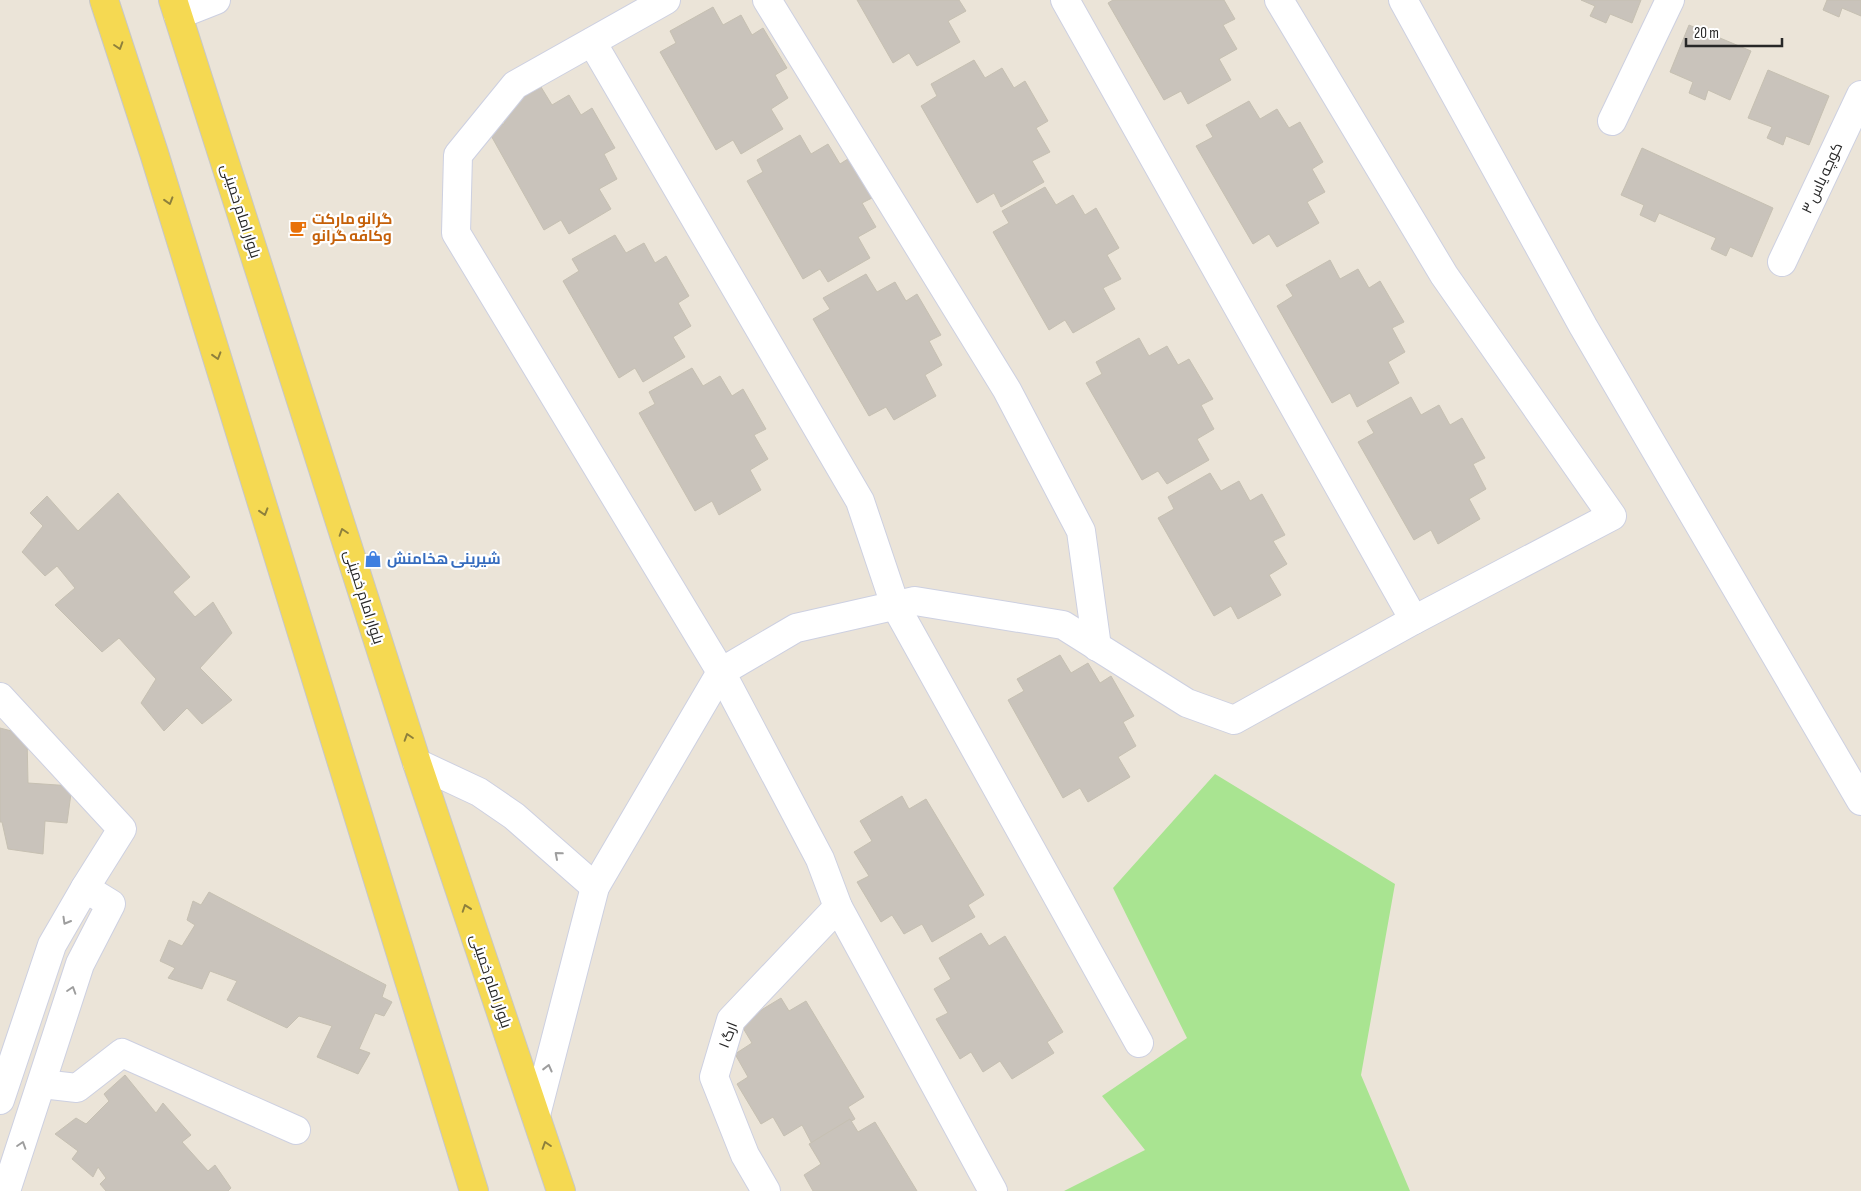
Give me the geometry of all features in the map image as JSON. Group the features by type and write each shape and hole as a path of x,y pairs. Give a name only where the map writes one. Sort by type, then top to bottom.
{"main road":[{"path":"104,0 157,162 474,1191"},
{"name":"بلوار امام خمینی","path":"176,7 417,763 561,1191"}],"street":[{"path":"176,7 216,0"},
{"path":"666,0 516,85 458,155 456,233 720,672 820,859 838,907 993,1191"},
{"path":"767,0 1007,390 1082,531 1097,647"},
{"path":"1065,0 1414,620"},
{"path":"536,1115 595,887 720,672 796,628 915,601 1063,625 1187,703 1234,720 1414,620 1612,516 1444,274 1278,0"},
{"path":"1403,0 1582,326 1861,801"},
{"path":"1612,121 1670,0"},
{"path":"592,42 860,502 896,605 1139,1043"},
{"name":"کوچه یاس ۳","path":"1782,262 1861,95"},
{"path":"0,697 122,829 52,945 0,1100"},
{"path":"417,763 479,792 514,816 595,887"},
{"path":"6,1191 80,964 111,904 85,888"},
{"name":"ارگ ۱","path":"766,1191 744,1155 714,1077 731,1020 838,907"},
{"path":"42,1084 77,1088 122,1053 296,1130"}],"green space":[{"path":"1215,774 1395,884 1361,1075 1410,1191 1064,1191 1145,1150 1102,1096 1187,1038 1113,888"}],"building":[{"path":"857,0 959,0 966,11 948,21 960,42 917,66 909,53 893,63"},
{"path":"1113,0 1224,0 1235,19 1223,25 1237,49 1219,59 1231,80 1188,104 1181,91 1164,100 1108,3"},
{"path":"1581,0 1641,0 1632,23 1610,14 1606,23 1590,16 1595,6"},
{"path":"1827,0 1861,0 1861,16 1842,8 1839,17 1823,10"},
{"path":"713,7 723,25 741,15 752,35 763,28 787,68 775,75 788,98 771,109 783,129 741,154 733,140 716,150 660,52 676,43 670,31"},
{"path":"1689,25 1751,51 1730,100 1708,90 1705,100 1689,93 1693,82 1670,72"},
{"path":"974,60 985,78 1002,68 1014,88 1025,81 1048,121 1036,128 1050,152 1032,161 1044,182 1001,207 994,193 977,203 921,106 937,96 931,84"},
{"path":"1768,70 1829,96 1809,145 1786,136 1783,145 1767,138 1772,127 1748,118"},
{"path":"541,87 552,105 569,95 581,115 592,108 615,148 604,154 617,179 599,189 611,209 569,234 561,220 544,230 489,132 505,123 498,111"},
{"path":"1249,101 1260,119 1277,109 1289,128 1300,122 1323,162 1312,169 1325,192 1307,202 1319,223 1277,247 1269,234 1253,244 1196,146 1213,137 1206,125"},
{"path":"800,135 811,154 828,144 840,164 851,157 874,197 862,203 876,227 858,237 870,258 828,282 820,269 803,279 747,181 763,172 757,160"},
{"path":"1642,148 1773,208 1752,257 1730,247 1726,256 1711,249 1716,238 1659,213 1655,222 1640,215 1644,205 1621,195"},
{"path":"1045,187 1056,205 1073,195 1085,215 1096,208 1119,248 1107,255 1121,279 1103,288 1115,309 1073,333 1065,320 1049,330 993,232 1009,223 1002,211"},
{"path":"615,235 626,253 644,243 655,263 666,256 689,296 678,303 691,326 673,337 685,357 643,382 635,368 619,378 563,281 579,271 572,259"},
{"path":"1330,260 1340,279 1358,269 1369,288 1380,281 1404,322 1392,328 1405,352 1388,362 1399,383 1357,407 1350,393 1332,403 1277,306 1293,296 1286,285"},
{"path":"866,274 877,292 895,282 906,301 917,294 941,335 929,341 942,365 925,375 936,396 894,420 886,407 869,416 813,319 830,309 823,298"},
{"path":"1139,338 1149,356 1167,346 1178,365 1189,359 1213,399 1201,405 1214,429 1197,439 1209,460 1167,484 1158,471 1142,480 1086,383 1102,374 1096,362"},
{"path":"692,368 703,386 720,376 732,396 743,389 766,429 754,435 768,459 750,470 761,490 719,515 712,501 695,511 639,413 655,404 649,392"},
{"path":"1411,397 1421,415 1439,405 1450,425 1462,418 1485,458 1473,464 1486,489 1469,499 1480,519 1438,544 1431,530 1414,540 1358,442 1374,433 1367,421"},
{"path":"1210,473 1221,491 1239,481 1250,501 1262,494 1285,535 1273,541 1287,564 1269,575 1281,595 1238,619 1231,606 1214,616 1158,518 1174,509 1168,497"},
{"path":"118,493 190,577 173,592 195,617 213,602 232,633 200,668 232,700 202,724 187,708 164,731 141,703 156,679 119,638 102,652 55,605 75,588 57,566 45,576 22,552 43,526 30,513 47,496 78,531"},
{"path":"1060,655 1071,673 1088,663 1100,683 1111,676 1134,716 1123,722 1136,746 1118,757 1130,777 1088,802 1080,788 1063,798 1008,700 1024,691 1017,679"},
{"path":"0,728 27,735 28,783 72,786 67,823 45,821 43,854 8,849 2,822 0,822"},
{"path":"902,796 909,809 926,799 984,895 968,905 975,917 932,942 922,924 904,934 892,915 881,922 857,882 869,876 854,852 872,841 860,821"},
{"path":"209,892 386,985 382,997 392,1002 384,1016 375,1013 359,1049 370,1053 358,1074 317,1057 332,1026 299,1016 287,1028 227,1000 237,981 210,971 202,989 168,978 175,968 160,961 169,940 182,946 195,925 187,920 193,901 201,905"},
{"path":"981,933 989,946 1005,936 1063,1032 1047,1042 1054,1053 1012,1079 1000,1061 983,1072 971,1052 960,1059 936,1019 948,1013 934,989 951,979 939,958"},
{"path":"781,998 789,1011 806,1001 864,1097 848,1107 855,1119 812,1144 802,1125 784,1136 773,1117 761,1124 737,1084 748,1077 735,1054 752,1043 740,1023"},
{"path":"125,1075 156,1113 163,1103 191,1135 182,1142 208,1171 215,1165 231,1188 228,1191 106,1191 100,1184 106,1178 98,1167 93,1177 72,1159 78,1151 55,1134 76,1118 86,1124 109,1101 104,1094"},
{"path":"850,1119 858,1132 875,1122 917,1191 813,1191 804,1175 821,1164 809,1144"}],"place":[{"name":"گرانو مارکت وکافه گرانو","path":"298,228"},
{"name":"شیرینی هخامنش","path":"373,559"}]}
